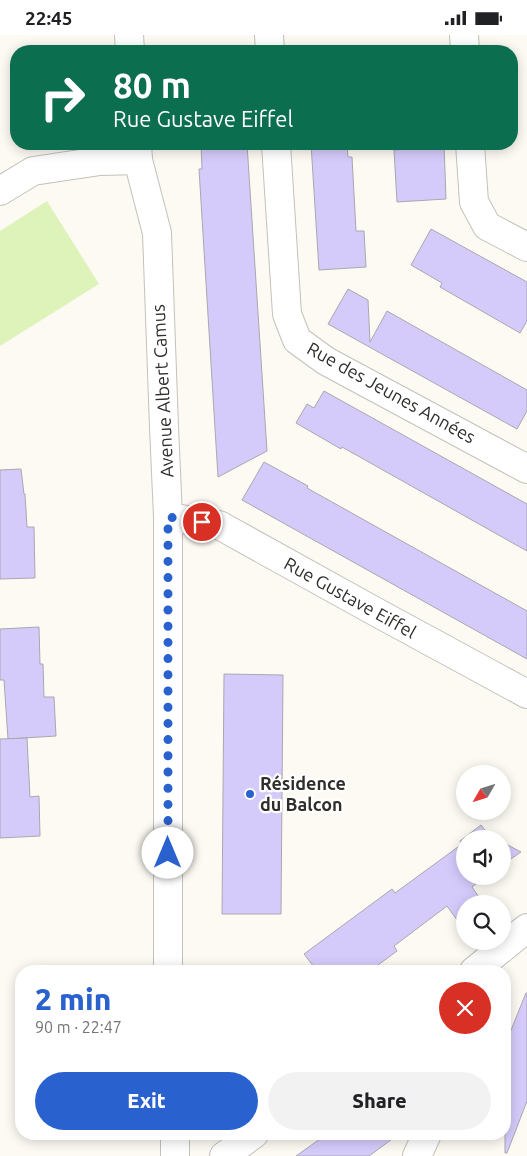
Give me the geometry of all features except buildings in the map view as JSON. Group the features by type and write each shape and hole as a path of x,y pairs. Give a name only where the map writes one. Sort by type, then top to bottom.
{"street":[{"name":"Rue des Jeunes Années","path":"276,150 287,314 297,340 326,361 527,469"},
{"path":"470,150 474,202 487,225 527,247"},
{"path":"0,191 33,171 100,161 138,152"},
{"name":"Avenue Albert Camus","path":"138,152 156,233 168,517 170,965"},
{"name":"Rue Gustave Eiffel","path":"168,517 219,525 527,694"},
{"path":"484,965 527,928"},
{"path":"175,1140 175,1156"},
{"path":"224,1156 246,1140"},
{"path":"417,1156 424,1140"}],"green space":[{"path":"47,201 99,284 0,346 0,231"}],"place":[{"name":"Résidence du Balcon","path":"250,794"}],"route":[{"path":"168,853 168,517 202,522"}]}
